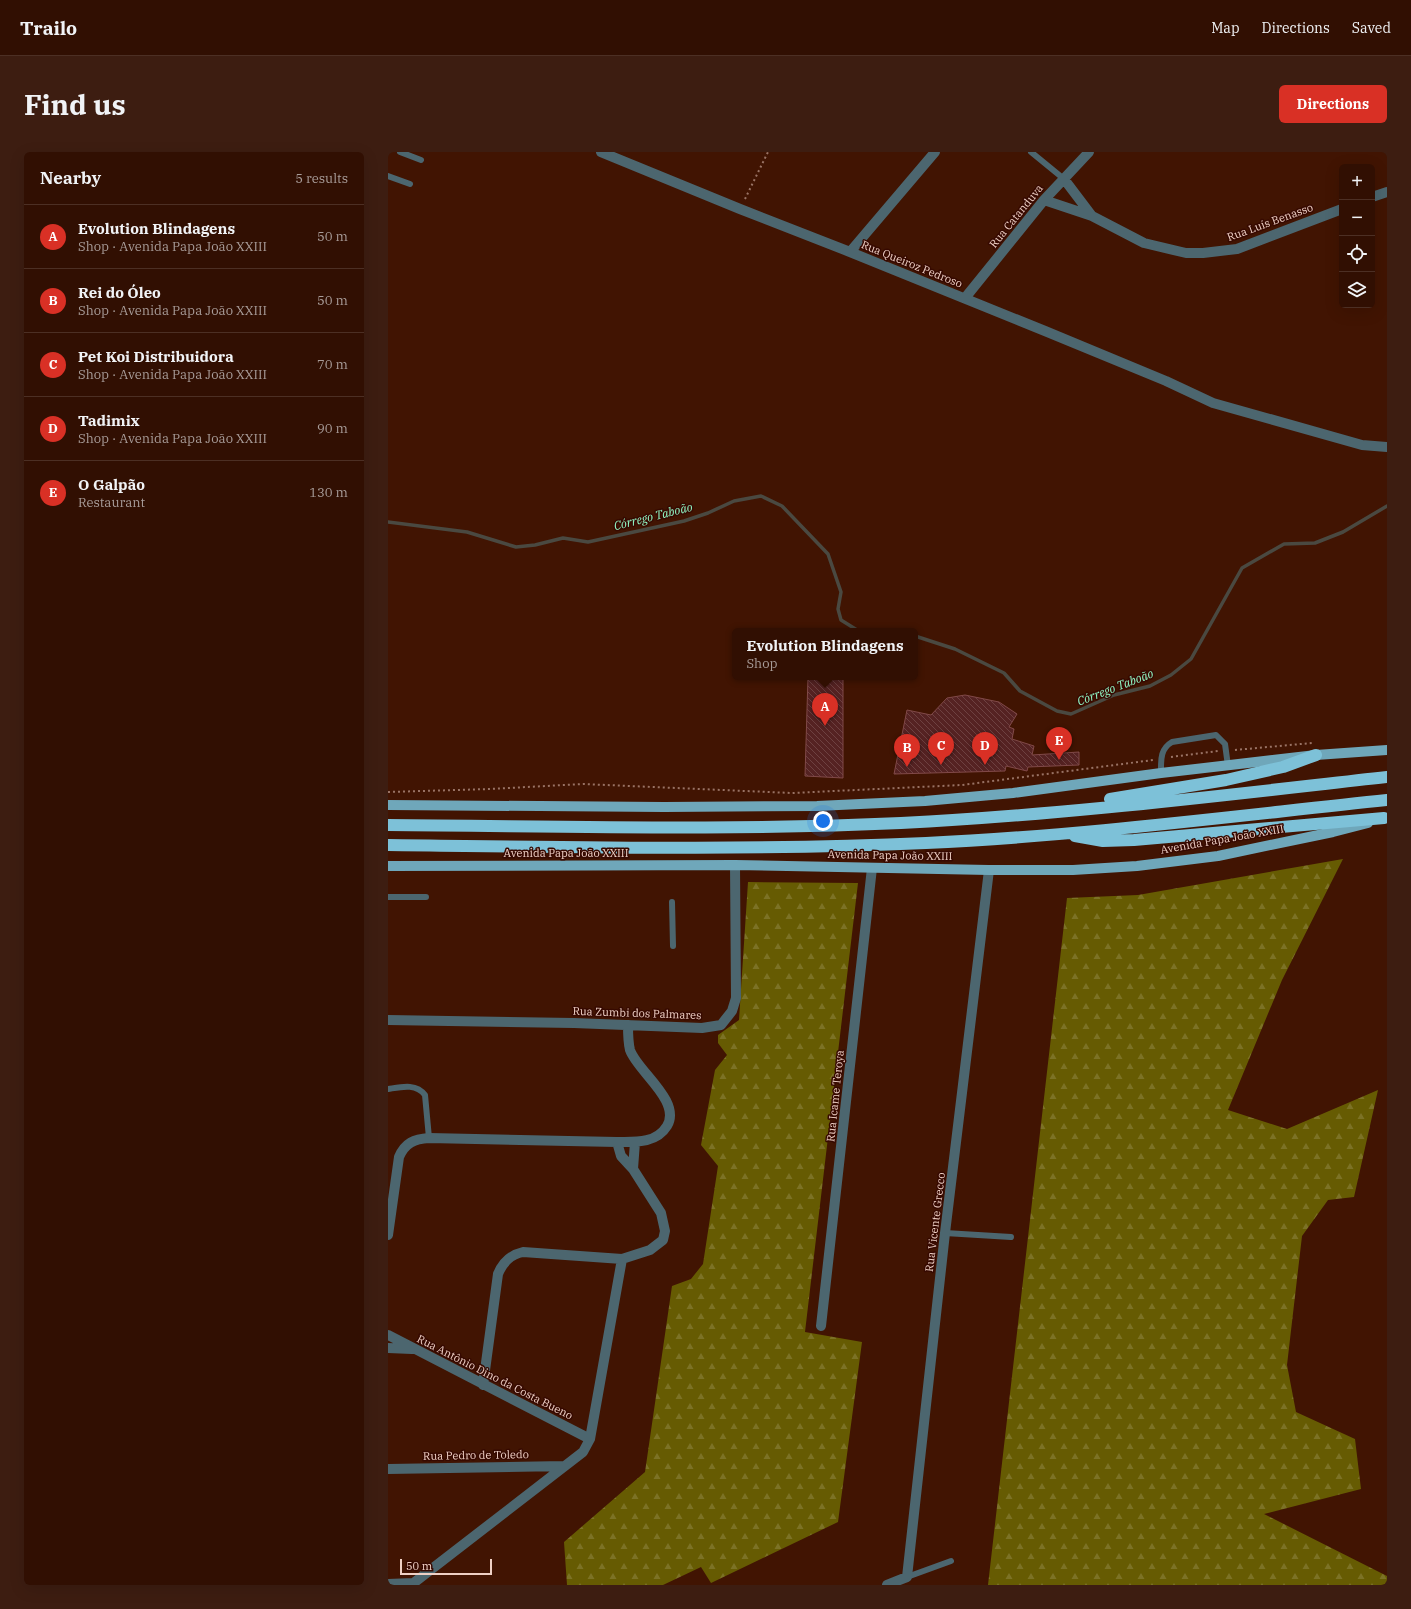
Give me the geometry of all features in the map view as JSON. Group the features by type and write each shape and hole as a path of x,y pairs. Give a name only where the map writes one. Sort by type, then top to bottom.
{"highway":[{"path":"1065,811 1120,797 1180,789 1283,767 1316,756"},
{"path":"388,825 732,827 826,826 1065,811 1387,778"},
{"name":"Avenida Papa João XXIII","path":"388,846 788,847 929,843 1064,834 1387,800"},
{"path":"1064,834 1103,841 1134,840 1386,818"}],"main road":[{"path":"388,805 657,807 817,806 925,801 1013,793 1162,773 1316,756 1387,750"},
{"name":"Avenida Papa João XXIII","path":"388,866 735,865 988,870 1073,870 1137,866 1218,856 1333,832 1386,818"}],"street":[{"name":"Rua Queiroz Pedroso","path":"601,152 624,156 740,209 965,298 1213,402 1362,445 1387,447"},
{"path":"850,252 934,152"},
{"name":"Rua Catanduva","path":"965,298 1044,200 1089,152"},
{"name":"Rua Luís Benasso","path":"1064,179 1092,216"},
{"path":"1375,196 1387,192"},
{"name":"Rua Luís Benasso","path":"1044,200 1092,216 1144,243 1186,253 1203,253 1237,248 1339,210"},
{"name":"Rua Zumbi dos Palmares","path":"388,1020 708,1027 721,1025 730,1015 735,1005 736,998 735,865"},
{"name":"Rua Icame Teroya","path":"821,1326 872,868"},
{"name":"Rua Vicente Grecco","path":"907,1577 945,1234 988,870"},
{"path":"388,1235 399,1157 402,1150 410,1142 421,1138 429,1138 635,1142 647,1140 658,1135 668,1124 670,1115 664,1098 630,1050 628,1025"},
{"path":"483,1385 498,1274 506,1261 523,1252 622,1259 650,1250 658,1246 663,1240 666,1231 661,1213 633,1169 621,1156 617,1142"},
{"path":"633,1169 635,1142"},
{"path":"388,1584 412,1584 583,1452 590,1439 622,1259"},
{"name":"Rua Antônio Dino da Costa Bueno","path":"388,1335 590,1439"},
{"path":"388,1348 414,1349"},
{"name":"Rua Pedro de Toledo","path":"388,1469 564,1466"},
{"path":"887,1585 907,1577"}],"lane":[{"path":"400,152 421,160"},
{"path":"1031,152 1064,179"},
{"path":"388,176 410,184"},
{"path":"1162,773 1161,759 1166,746 1172,742 1216,735 1225,744 1228,766"},
{"path":"388,897 426,897"},
{"path":"672,902 673,946"},
{"path":"388,1089 410,1086 421,1090 425,1095 429,1138"},
{"path":"945,1234 1011,1237"},
{"path":"907,1577 951,1562"}],"path":[{"path":"740,209 768,152"},
{"path":"388,792 583,784 792,793 962,785 1226,750 1313,743"}],"green space":[{"path":"1343,859 1282,980 1228,1110 1287,1129 1378,1090 1354,1197 1328,1200 1302,1236 1287,1365 1296,1412 1355,1439 1361,1489 1264,1514 1387,1576 1387,1585 988,1585 1067,898 1138,895"},
{"path":"748,882 858,883 805,1332 862,1342 838,1522 711,1583 701,1567 663,1585 567,1585 564,1542 645,1472 672,1286 691,1279 703,1264 718,1166 701,1145 715,1070 727,1055 718,1043 718,1035 739,1020"}],"building":[{"path":"808,680 843,680 843,778 805,776"},
{"path":"965,695 999,702 1017,714 1009,727 1014,729 1012,739 1034,746 1032,755 1079,752 1079,765 1028,767 1027,771 1006,766 1005,771 894,774 907,710 931,715 947,698"}],"waterway":[{"name":"Córrego Taboão","path":"388,522 467,532 516,547 535,545 563,538 588,542 684,521 708,513 734,501 761,496 782,506 828,554 841,592 838,609 841,620 854,628"},
{"name":"Córrego Taboão","path":"918,637 955,649 1004,673 1020,691 1057,711 1071,714 1114,695 1150,686 1171,675 1191,659 1242,568 1284,544 1315,543 1343,532 1387,506"}],"place":[{"name":"Evolution Blindagens","path":"825,726"},
{"name":"O Galpão","path":"1059,760"},
{"name":"Pet Koi Distribuidora","path":"941,765"},
{"name":"Tadimix","path":"985,765"},
{"name":"Rei do Óleo","path":"907,767"}]}
